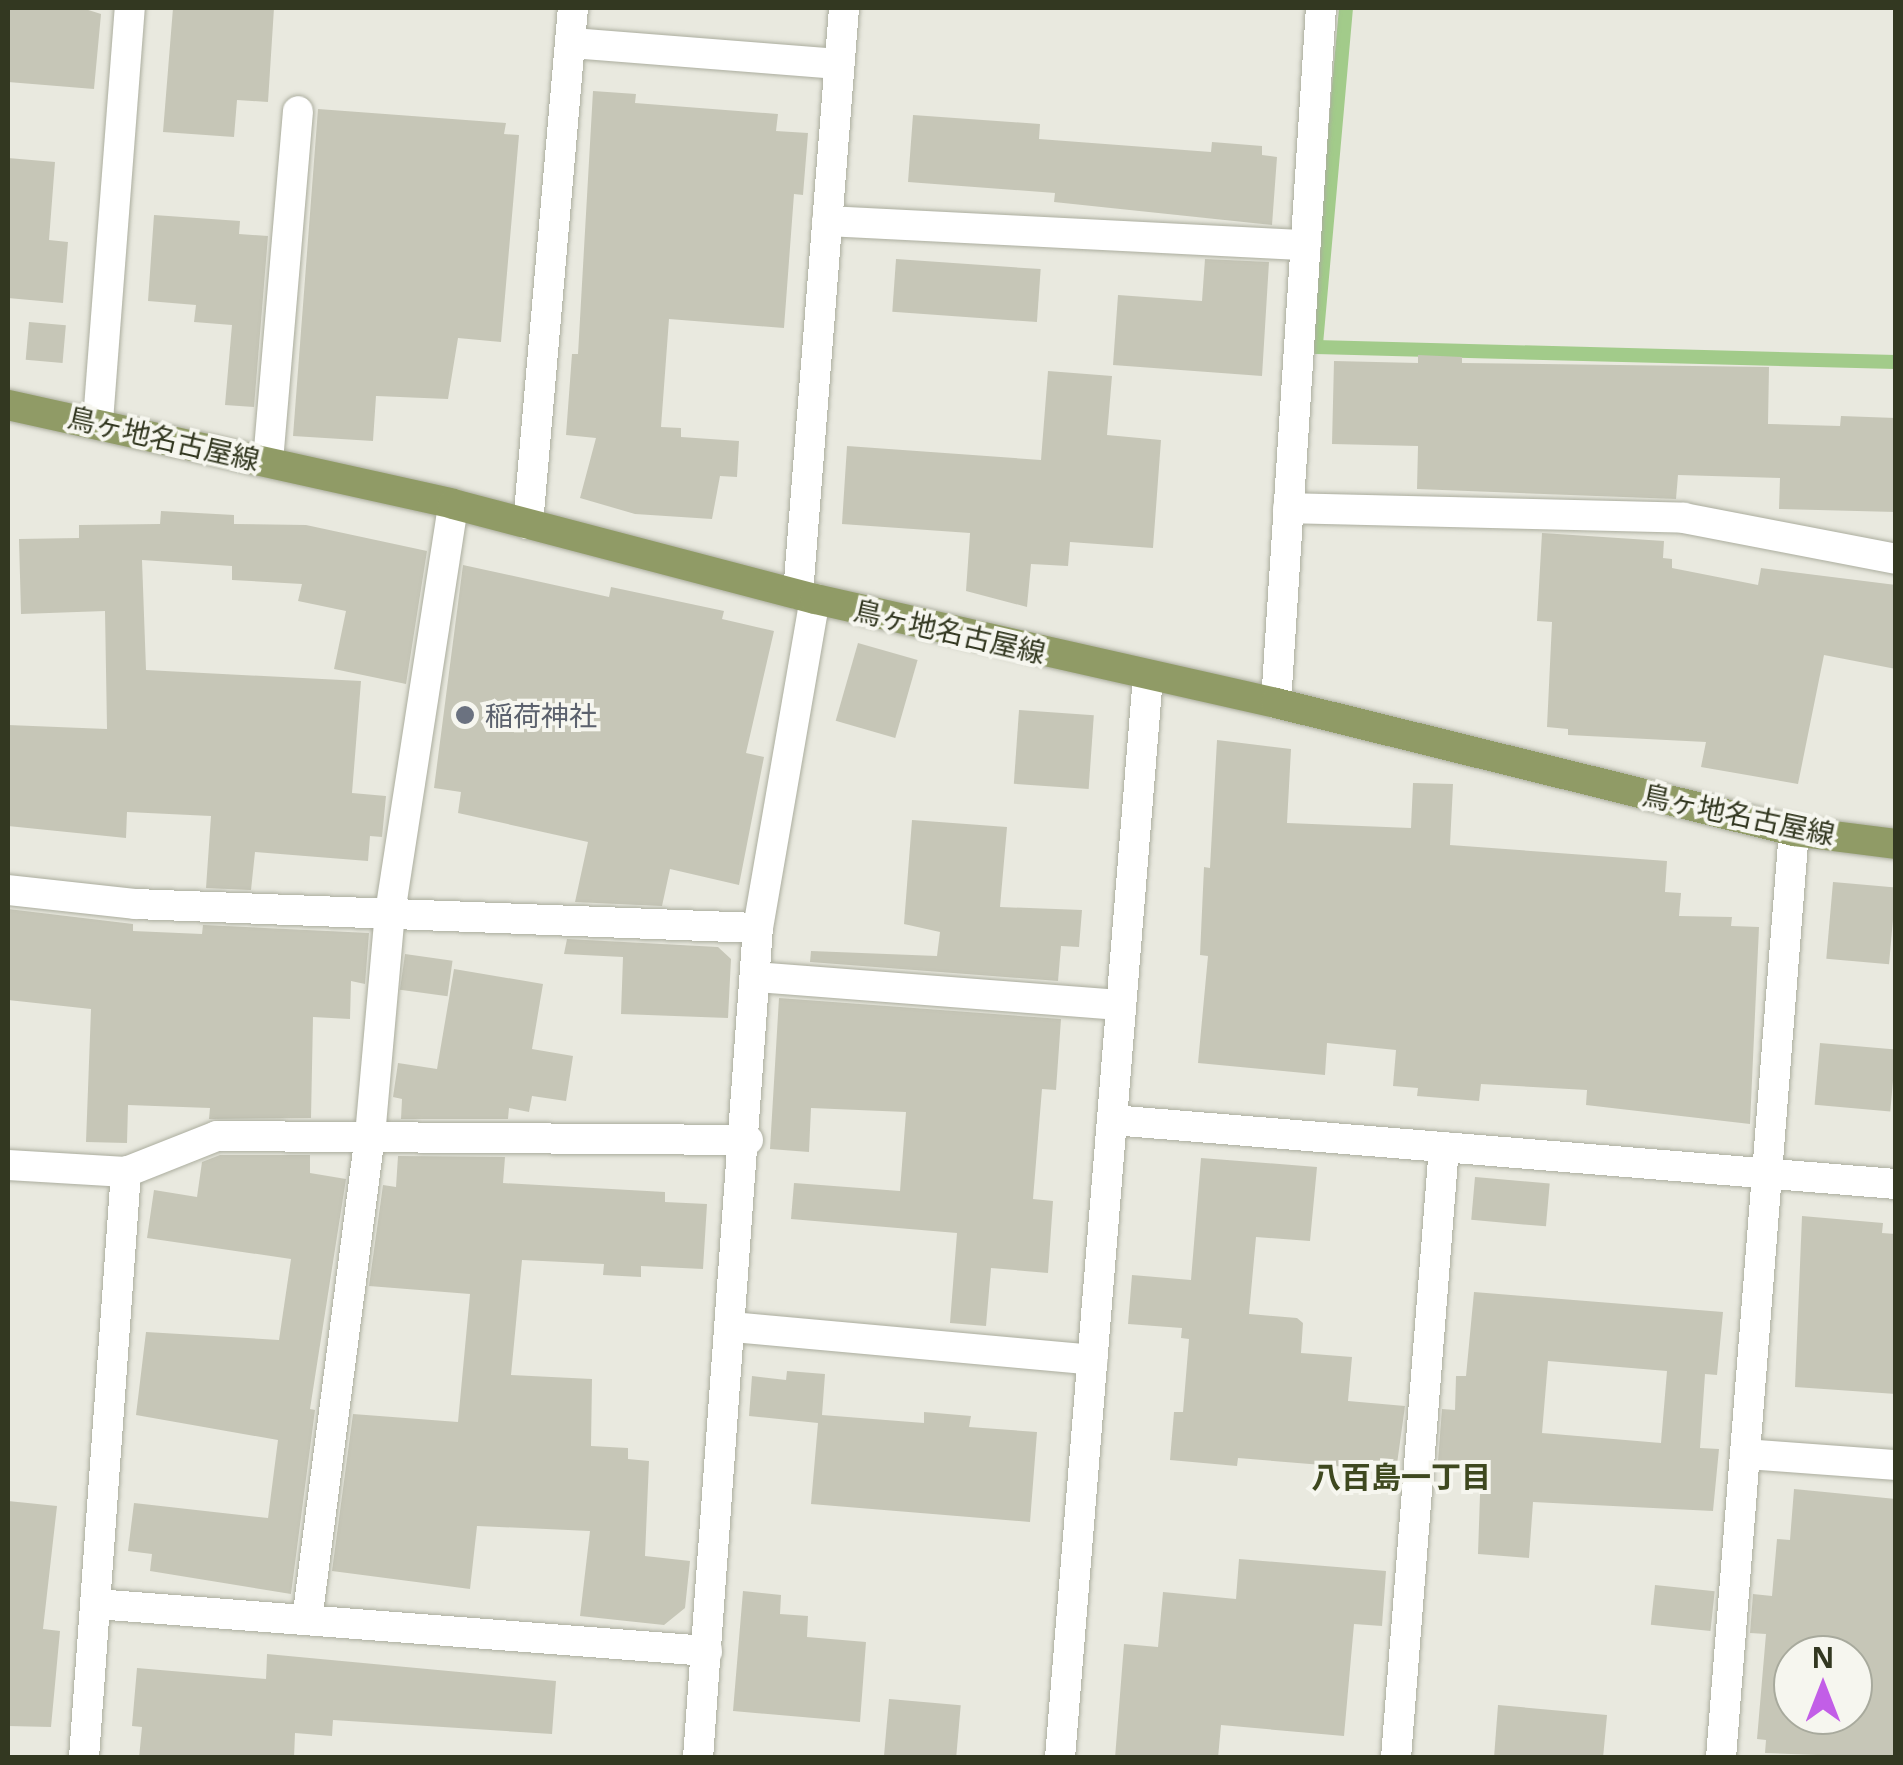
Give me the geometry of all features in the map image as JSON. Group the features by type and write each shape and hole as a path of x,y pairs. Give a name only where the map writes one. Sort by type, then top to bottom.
{"main road":[{"name":"鳥ヶ地名古屋線","path":"8,404 98,421 452,504 807,597 1276,703 1794,831 1896,844"}],"street":[{"path":"98,421 130,8"},
{"path":"528,524 574,8"},
{"path":"698,1758 748,1140 758,928 807,597 826,221 844,8"},
{"path":"1276,703 1320,8"},
{"path":"571,43 839,64"},
{"path":"268,462 298,111"},
{"path":"826,221 1305,244"},
{"path":"307,1620 370,1136 390,914 452,504"},
{"path":"1288,508 1684,518 1896,559"},
{"path":"1060,1758 1148,677"},
{"path":"1721,1758 1794,831"},
{"path":"8,890 135,904 758,928"},
{"path":"756,976 1121,1005"},
{"path":"1112,1120 1896,1184"},
{"path":"8,1165 126,1172 217,1136 748,1140"},
{"path":"1396,1758 1444,1147"},
{"path":"84,1758 126,1172"},
{"path":"732,1327 1092,1360"},
{"path":"1745,1454 1896,1465"},
{"path":"96,1604 706,1651"}],"building":[{"path":"8,8 82,8 101,14 94,89 8,82"},
{"path":"173,8 274,8 268,102 237,100 234,137 163,132"},
{"path":"593,91 636,94 635,103 778,114 776,131 808,133 803,195 794,194 784,328 669,319 661,427 681,428 681,437 739,441 737,477 720,476 712,519 635,514 580,498 596,438 566,435 572,354 578,354"},
{"path":"318,109 506,123 504,134 519,135 501,342 458,338 448,399 376,396 373,441 293,436"},
{"path":"913,115 1040,124 1039,139 1211,152 1212,142 1262,146 1262,155 1277,157 1272,225 1054,202 1055,193 908,182"},
{"path":"8,158 55,162 49,240 68,242 63,303 8,298"},
{"path":"154,215 240,221 239,234 268,236 254,407 225,405 232,325 194,322 196,305 148,301"},
{"path":"896,259 1041,269 1037,322 892,312"},
{"path":"1205,259 1269,262 1262,376 1113,365 1118,295 1202,301"},
{"path":"29,322 66,325 63,363 26,360"},
{"path":"1418,355 1462,357 1462,363 1769,367 1768,424 1840,426 1841,416 1896,418 1896,512 1779,509 1780,478 1678,475 1676,499 1417,489 1418,446 1332,444 1334,361 1418,363"},
{"path":"1048,371 1112,376 1107,435 1161,440 1153,548 1070,542 1068,566 1031,564 1027,607 966,591 970,533 842,524 847,446 1041,460"},
{"path":"161,511 234,515 234,524 306,525 427,551 406,684 334,669 346,611 298,601 302,584 232,580 232,566 142,560 146,670 361,681 352,793 386,796 382,837 370,836 368,861 255,852 251,890 206,888 211,816 127,812 126,838 8,826 8,725 107,729 105,611 21,614 19,539 79,538 79,525 160,524"},
{"path":"1542,533 1664,541 1663,558 1672,559 1672,568 1758,585 1761,568 1896,585 1896,669 1824,655 1798,784 1701,767 1706,742 1568,735 1568,729 1547,727 1552,622 1537,621"},
{"path":"463,565 609,597 611,587 724,611 722,619 774,631 746,753 764,757 739,885 670,869 662,906 575,902 588,842 458,813 461,792 434,788"},
{"path":"858,643 918,660 895,738 836,721"},
{"path":"1019,710 1094,715 1089,789 1014,784"},
{"path":"1217,740 1291,749 1287,823 1411,828 1413,783 1453,784 1450,845 1667,861 1665,892 1681,893 1679,916 1732,917 1731,926 1759,927 1750,1124 1586,1105 1587,1090 1481,1084 1479,1101 1417,1096 1418,1088 1393,1086 1396,1050 1327,1043 1325,1075 1198,1063 1208,956 1200,955 1204,867 1210,868"},
{"path":"912,820 1007,827 1000,907 1082,910 1079,947 1061,946 1058,981 810,962 811,951 937,956 940,932 904,924"},
{"path":"1833,882 1896,887 1889,964 1826,959"},
{"path":"8,909 133,924 133,931 202,934 203,925 369,933 365,984 351,981 350,1019 313,1017 311,1118 209,1119 210,1108 128,1105 127,1143 86,1142 91,1009 8,1000"},
{"path":"567,939 718,947 731,959 728,1018 621,1014 623,957 564,954"},
{"path":"405,954 453,961 448,996 400,990"},
{"path":"454,969 543,984 532,1049 573,1056 566,1101 532,1096 529,1112 509,1108 508,1119 401,1119 402,1099 393,1097 398,1063 437,1069"},
{"path":"779,998 1061,1019 1056,1090 1042,1089 1033,1199 1053,1201 1048,1273 991,1268 986,1326 950,1323 957,1233 791,1219 794,1183 900,1191 906,1112 811,1108 809,1152 770,1149"},
{"path":"1820,1043 1896,1050 1890,1111 1815,1105"},
{"path":"220,1155 310,1155 310,1173 346,1179 310,1409 315,1410 291,1594 150,1571 152,1554 128,1551 134,1503 268,1518 278,1440 136,1415 146,1332 279,1340 291,1259 147,1238 154,1190 197,1197 202,1162"},
{"path":"398,1156 505,1157 503,1183 665,1192 665,1202 707,1204 703,1269 641,1266 641,1277 603,1275 604,1264 522,1260 511,1375 592,1379 591,1446 628,1448 628,1459 649,1461 645,1556 690,1561 685,1608 664,1625 580,1616 590,1531 477,1526 470,1589 332,1571 353,1414 458,1422 470,1294 369,1286 383,1185 396,1187"},
{"path":"1201,1158 1317,1167 1310,1241 1256,1237 1249,1314 1297,1318 1303,1323 1301,1353 1352,1357 1348,1401 1405,1406 1396,1471 1238,1458 1237,1466 1170,1460 1174,1412 1183,1412 1189,1339 1181,1338 1182,1328 1128,1324 1132,1275 1191,1280"},
{"path":"1475,1177 1550,1184 1546,1226 1471,1220"},
{"path":"1802,1216 1883,1223 1882,1233 1896,1234 1896,1394 1795,1387"},
{"path":"1474,1292 1723,1312 1717,1375 1705,1374 1700,1448 1719,1449 1713,1511 1533,1502 1529,1558 1478,1554 1481,1465 1438,1461 1442,1409 1455,1410 1456,1376 1466,1376","holes":["1548,1361 1667,1371 1661,1443 1542,1433"]},
{"path":"787,1371 825,1374 822,1415 924,1423 924,1412 971,1416 969,1427 1037,1432 1030,1522 811,1504 818,1423 749,1416 752,1376 786,1380"},
{"path":"1794,1489 1896,1499 1896,1758 1765,1753 1766,1740 1757,1739 1766,1634 1750,1633 1753,1594 1772,1596 1777,1539 1790,1540"},
{"path":"8,1501 57,1506 43,1629 60,1631 51,1727 8,1726"},
{"path":"1239,1559 1386,1571 1382,1626 1354,1624 1344,1736 1221,1725 1218,1758 1115,1758 1124,1644 1158,1647 1163,1592 1236,1599"},
{"path":"1655,1585 1715,1591 1710,1631 1651,1625"},
{"path":"743,1591 781,1595 780,1614 808,1616 807,1637 866,1642 860,1722 733,1711"},
{"path":"267,1654 556,1681 552,1734 333,1720 332,1736 295,1733 294,1758 139,1758 142,1727 132,1726 137,1668 266,1679"},
{"path":"889,1699 961,1705 956,1758 884,1758"},
{"path":"1498,1705 1607,1715 1603,1758 1494,1758"}],"waterway":[{"path":"1346,8 1316,347 1896,362"}],"place":[{"name":"稲荷神社","path":"465,715"}],"district":[{"name":"八百島一丁目","path":"1401,1477"}]}
